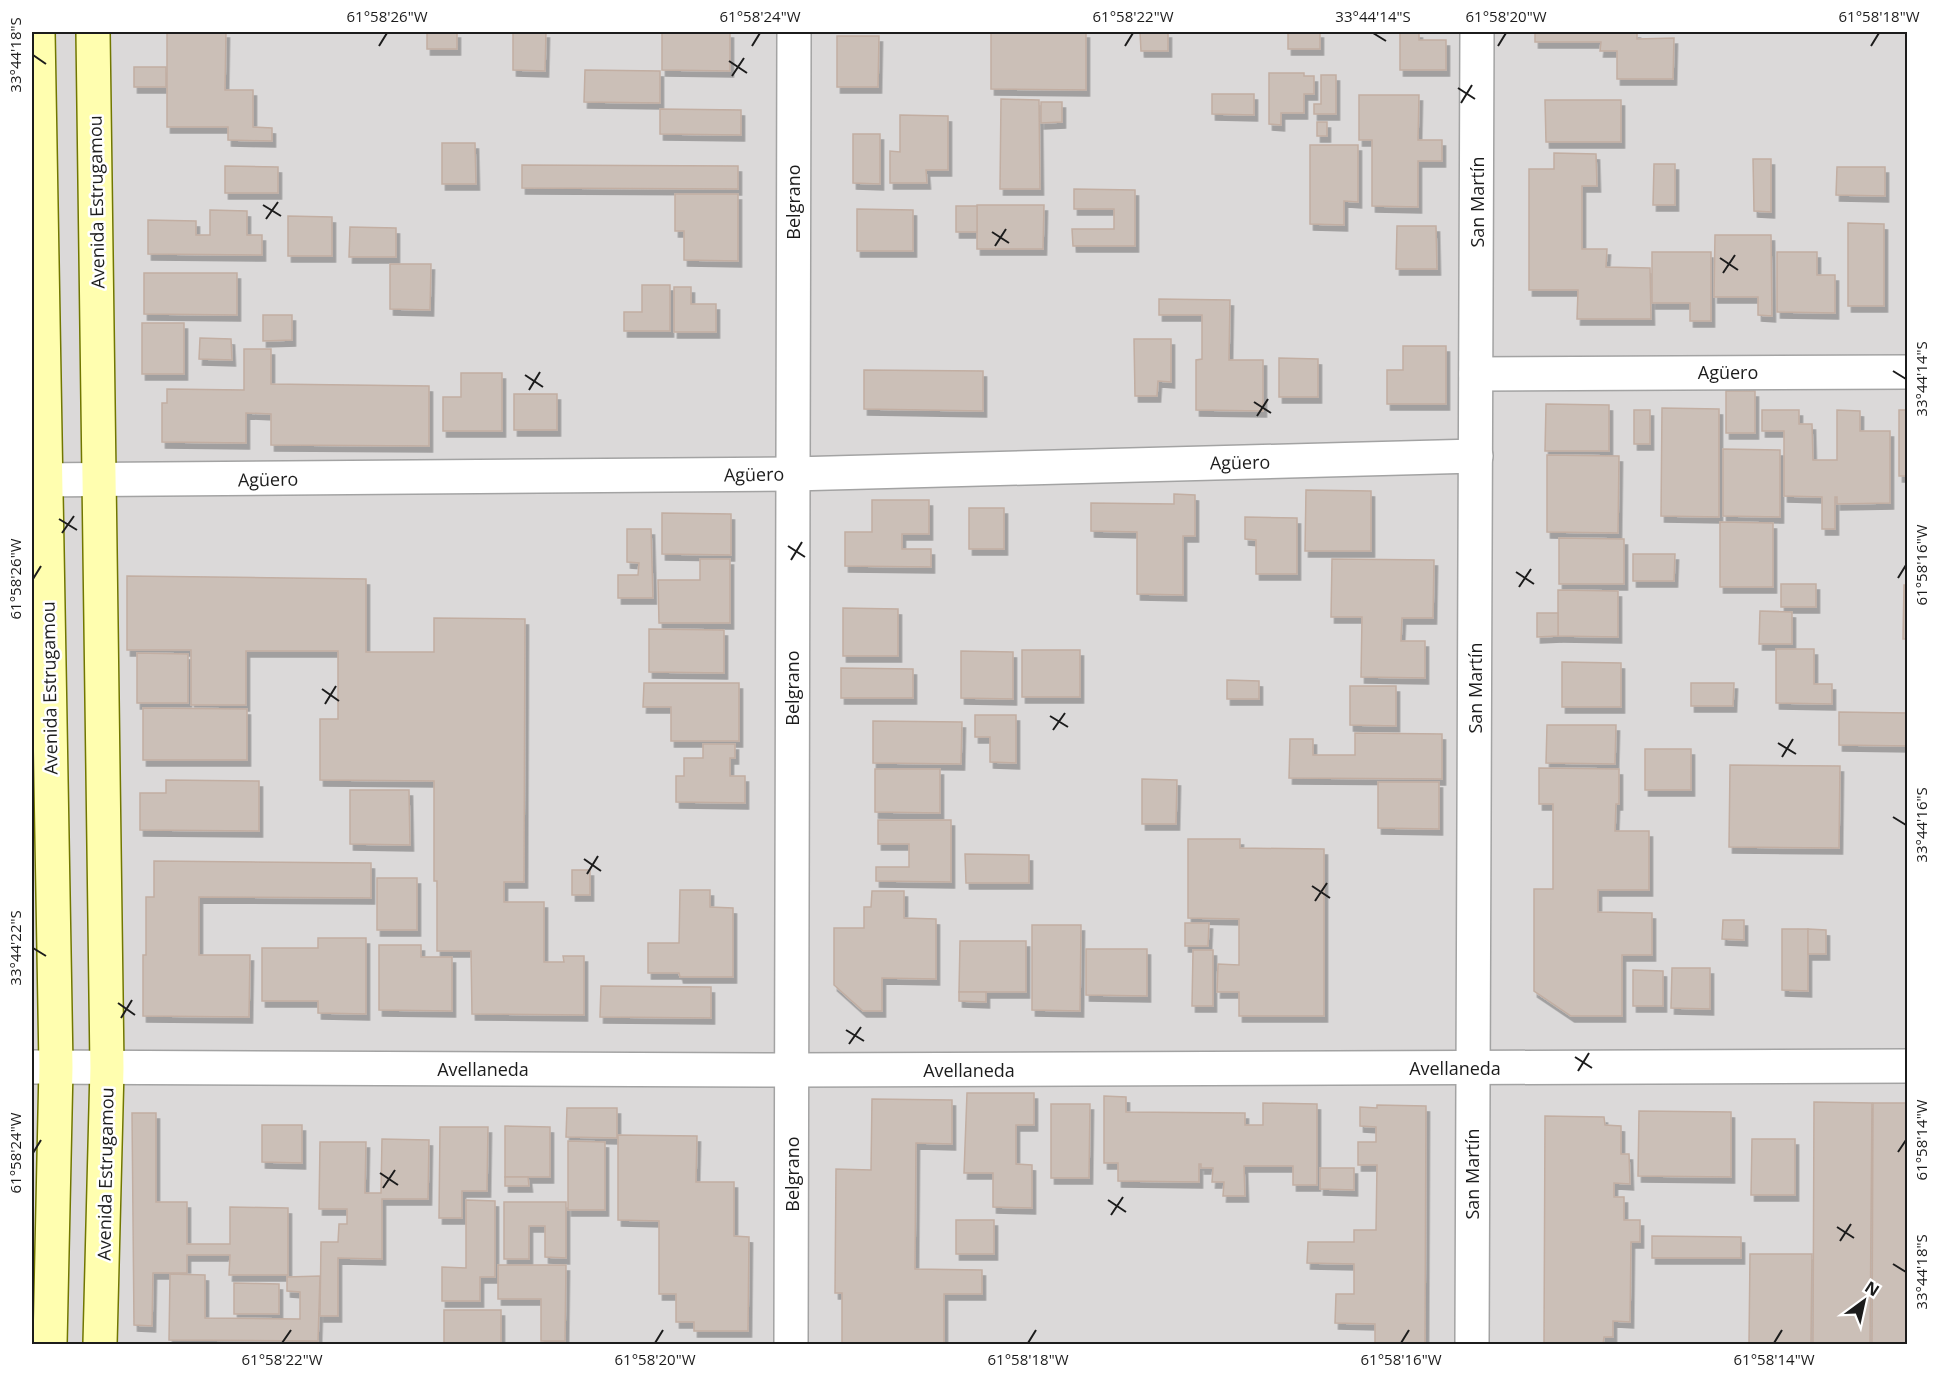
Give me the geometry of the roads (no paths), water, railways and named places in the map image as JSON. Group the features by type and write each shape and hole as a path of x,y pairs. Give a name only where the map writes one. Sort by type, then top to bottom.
{"main road":[{"name":"Avenida Estrugamou","path":"38,32 44,1067 50,1344"},
{"name":"Avenida Estrugamou","path":"93,32 107,1068 100,1344"}],"street":[{"name":"Belgrano","path":"791,1344 794,32"},
{"name":"San Martín","path":"1472,1344 1478,32"},
{"name":"Agüero","path":"1476,374 1908,372"},
{"name":"Agüero","path":"39,480 793,474 1476,456"},
{"name":"Avellaneda","path":"44,1067 792,1070 1908,1066"}]}
